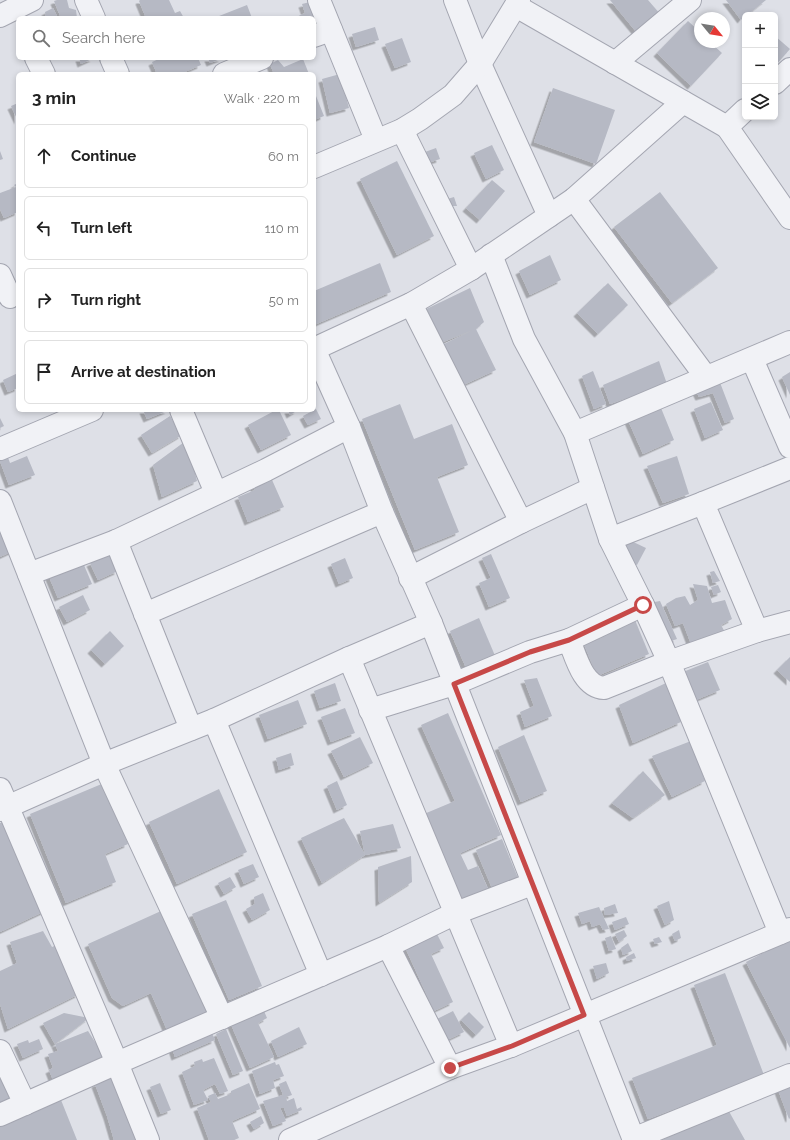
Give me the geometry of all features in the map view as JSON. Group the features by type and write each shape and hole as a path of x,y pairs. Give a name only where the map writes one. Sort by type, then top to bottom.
{"street":[{"path":"10,16 32,0"},
{"path":"86,0 93,16"},
{"path":"318,0 322,33 376,140"},
{"path":"455,0 480,64 549,216"},
{"path":"615,63 690,0"},
{"path":"316,166 402,130 453,95 480,64 518,3 615,63 727,127 788,210"},
{"path":"37,60 43,72"},
{"path":"112,60 117,72"},
{"path":"229,72 257,60"},
{"path":"778,80 790,69"},
{"path":"316,348 411,304 471,269 574,199 683,102"},
{"path":"727,127 742,113"},
{"path":"402,130 471,269"},
{"path":"574,199 706,377"},
{"path":"290,1140 450,1068 512,1046 785,931 669,662 643,605 610,539 575,433 524,338 491,255"},
{"path":"0,275 9,298"},
{"path":"411,304 521,522"},
{"path":"575,433 790,342"},
{"path":"316,353 349,427 382,512 410,578 431,623 532,884 634,1139 790,1075"},
{"path":"752,359 790,447"},
{"path":"0,448 87,412"},
{"path":"182,412 216,493"},
{"path":"29,574 116,541 266,470 349,427"},
{"path":"610,539 790,468"},
{"path":"410,578 521,522 593,488"},
{"path":"0,501 104,764 222,1018"},
{"path":"704,503 757,631"},
{"path":"145,614 382,512"},
{"path":"116,541 191,729"},
{"path":"370,710 454,684 530,652 569,640 643,605"},
{"path":"569,640 584,675 593,685 599,688 604,688 669,662 757,631 790,622"},
{"path":"148,1140 117,1063 2,802 104,764 214,720 349,658 431,623"},
{"path":"349,658 512,1046"},
{"path":"214,720 321,976"},
{"path":"0,1115 117,1063 321,976 456,913 532,884"},
{"path":"388,946 450,1068"},
{"path":"0,1051 24,1104"}],"building":[{"path":"67,0 69,8 76,10 77,16 60,16 54,1"},
{"path":"169,0 175,13 180,11 183,16 145,16 139,1"},
{"path":"610,0 648,0 661,15 638,34"},
{"path":"726,0 766,0 751,12 742,12 741,20"},
{"path":"310,2 315,16 298,16 305,13 302,4"},
{"path":"247,5 251,16 219,16"},
{"path":"53,8 57,16 46,16 45,12"},
{"path":"688,21 694,26 694,48 717,48 722,53 691,86 657,53"},
{"path":"375,27 379,40 356,47 352,34"},
{"path":"402,38 411,62 395,68 385,44"},
{"path":"778,39 790,49 778,63"},
{"path":"80,60 90,60 81,64"},
{"path":"156,60 199,60 201,65 185,72 156,72 152,62"},
{"path":"209,60 218,60 210,63"},
{"path":"278,60 284,67 303,60 308,72 273,72 270,64"},
{"path":"340,74 349,108 330,113 322,79"},
{"path":"553,88 615,110 596,164 534,142"},
{"path":"316,96 324,116 316,119"},
{"path":"16,104 16,117 11,106"},
{"path":"492,145 504,170 486,179 474,153"},
{"path":"436,148 440,159 428,163 425,152"},
{"path":"0,151 3,159 0,160"},
{"path":"397,161 434,236 397,255 360,179"},
{"path":"492,180 505,191 480,220 466,208"},
{"path":"16,187 16,213 4,218 0,209 0,193"},
{"path":"660,192 718,268 672,303 614,227"},
{"path":"454,197 457,206 448,206 444,200"},
{"path":"550,255 561,280 530,295 519,271"},
{"path":"380,263 391,292 316,324 316,290"},
{"path":"608,283 628,305 598,334 577,313"},
{"path":"470,288 484,322 476,329 496,370 461,386 442,345 473,330 433,346 418,313"},
{"path":"659,361 667,384 610,404 603,385"},
{"path":"593,371 606,404 594,409 582,376"},
{"path":"790,372 790,395 782,377"},
{"path":"16,374 16,389 8,392 3,380"},
{"path":"719,380 734,419 725,423 713,393 699,397 695,389"},
{"path":"711,402 723,430 705,438 694,409"},
{"path":"400,404 414,439 452,424 468,465 437,477 459,532 415,550 362,419"},
{"path":"661,408 674,440 643,454 628,420"},
{"path":"316,409 321,419 308,425 303,416 310,412 316,412"},
{"path":"144,412 164,412 147,419"},
{"path":"272,412 280,412 291,435 261,450 248,425"},
{"path":"170,416 182,435 152,453 141,435"},
{"path":"0,418 4,426 0,428"},
{"path":"187,440 197,481 162,497 153,465"},
{"path":"6,452 10,463 27,456 35,475 9,485 0,461 0,454"},
{"path":"677,456 689,494 663,503 647,466"},
{"path":"269,473 284,507 248,522 238,497 255,490 251,481"},
{"path":"0,515 15,550 0,557"},
{"path":"627,539 646,548 637,565 619,556"},
{"path":"110,554 118,571 98,580 90,563"},
{"path":"491,554 510,598 489,607 479,583 491,578 482,558"},
{"path":"81,558 92,584 58,598 47,572"},
{"path":"345,558 353,578 339,584 331,564"},
{"path":"714,571 720,581 713,583 710,572"},
{"path":"693,584 707,586 712,603 725,600 732,619 721,625 726,634 691,644 683,623 675,626 666,604 676,598 685,596 690,605 698,600"},
{"path":"718,585 721,592 714,595 711,587"},
{"path":"83,595 90,610 67,622 59,607"},
{"path":"660,601 677,639 668,642 649,603"},
{"path":"479,618 496,658 467,670 450,631"},
{"path":"635,620 649,654 597,676 583,642"},
{"path":"110,631 124,646 105,664 91,650"},
{"path":"790,657 790,682 777,670"},
{"path":"708,662 720,690 691,702 678,674"},
{"path":"537,678 552,716 525,727 520,712 534,706 524,680"},
{"path":"335,683 341,701 320,708 314,691"},
{"path":"666,683 681,722 633,743 619,705"},
{"path":"298,700 307,724 268,739 259,715"},
{"path":"345,708 355,733 331,742 321,717"},
{"path":"448,713 501,835 460,853 468,870 478,866 488,889 463,901 424,814 455,801 421,725"},
{"path":"524,735 547,791 521,802 498,747"},
{"path":"360,737 373,763 344,777 331,751"},
{"path":"691,741 705,781 672,797 652,756"},
{"path":"291,753 294,765 279,770 276,758"},
{"path":"643,771 665,795 633,818 612,803"},
{"path":"337,781 347,805 337,810 327,786"},
{"path":"104,783 128,844 105,854 116,882 66,903 30,814"},
{"path":"219,789 247,852 177,884 149,822"},
{"path":"344,818 365,855 322,883 301,838"},
{"path":"6,821 45,911 0,932 0,823"},
{"path":"393,824 401,848 365,855 360,831"},
{"path":"502,839 518,878 492,888 476,850"},
{"path":"411,856 412,882 379,903 378,867"},
{"path":"253,864 259,877 244,884 238,870"},
{"path":"230,877 236,887 224,894 218,883"},
{"path":"263,893 270,910 252,920 246,909 255,904 254,897"},
{"path":"226,900 262,986 229,1000 192,914"},
{"path":"669,901 674,920 665,925 657,906"},
{"path":"615,904 618,913 605,915 604,908"},
{"path":"599,907 609,929 603,930 600,924 592,927 590,921 582,924 578,913"},
{"path":"161,911 207,1012 167,1030 151,993 123,1006 112,998 88,944"},
{"path":"626,917 629,924 615,930 612,922"},
{"path":"624,930 627,936 619,942 615,934"},
{"path":"679,930 681,938 675,941 672,934"},
{"path":"43,931 52,947 59,944 79,994 8,1029 0,1004 0,971 17,963 10,942"},
{"path":"436,932 444,948 431,954 453,1002 434,1011 405,947"},
{"path":"611,936 616,949 609,951 605,938"},
{"path":"659,937 662,942 655,944 653,939"},
{"path":"790,939 790,1048 746,962"},
{"path":"628,943 632,951 623,955 621,948"},
{"path":"634,953 636,958 627,961 626,957"},
{"path":"606,963 609,973 597,979 593,966"},
{"path":"725,973 764,1075 648,1119 632,1078 717,1045 694,985"},
{"path":"264,1011 267,1018 258,1023 274,1057 250,1068 229,1020"},
{"path":"453,1011 464,1032 445,1041 435,1020"},
{"path":"469,1012 484,1027 476,1035 461,1020"},
{"path":"64,1013 89,1018 55,1044 43,1023"},
{"path":"299,1027 307,1044 278,1057 271,1041"},
{"path":"226,1029 243,1071 233,1075 216,1034"},
{"path":"88,1031 104,1056 53,1080 49,1070 53,1068 48,1054 58,1051 55,1044"},
{"path":"211,1031 215,1040 175,1057 172,1048"},
{"path":"39,1039 43,1049 23,1058 17,1044 28,1040 29,1043"},
{"path":"214,1058 228,1091 220,1094 215,1084 203,1090 208,1100 194,1105 182,1072 195,1066 194,1062 202,1059 203,1062"},
{"path":"0,1060 17,1098 0,1106"},
{"path":"275,1062 276,1065 279,1064 284,1076 273,1080 275,1088 260,1094 252,1071"},
{"path":"118,1074 146,1140 114,1140 95,1084"},
{"path":"286,1081 292,1095 286,1097 287,1101 294,1098 297,1109 301,1107 302,1110 287,1116 284,1108 280,1108 286,1121 273,1126 263,1101 283,1095 279,1084"},
{"path":"790,1082 790,1118 789,1119 777,1087"},
{"path":"160,1083 171,1110 161,1114 150,1087"},
{"path":"249,1083 260,1109 232,1121 239,1138 234,1140 209,1140 197,1108 211,1102 208,1096 215,1093 218,1099 231,1094 231,1091"},
{"path":"61,1100 77,1140 0,1140 0,1126"},
{"path":"726,1106 745,1140 662,1140"},
{"path":"261,1116 264,1123 254,1129 250,1122"}],"route":[{"path":"450,1068 512,1046 584,1015 454,684 530,652 569,640 643,605"}]}
